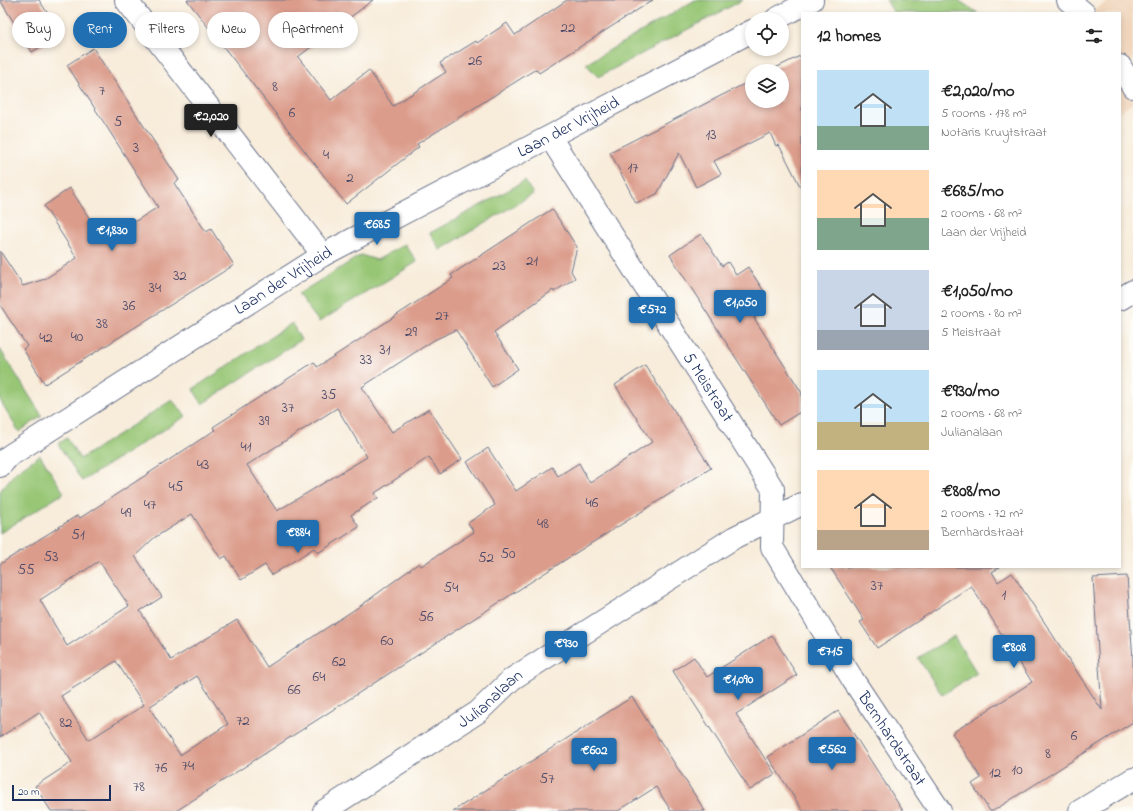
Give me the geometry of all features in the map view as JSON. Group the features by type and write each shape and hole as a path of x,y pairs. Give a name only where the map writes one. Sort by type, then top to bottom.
{"street":[{"path":"126,0 323,255"},
{"path":"789,12 812,0"},
{"path":"1068,0 1083,12"},
{"name":"Laan der Vrijheid","path":"3,455 323,255 745,35"},
{"path":"1121,68 1133,87"},
{"name":"5 Meistraat","path":"550,137 774,489 772,519"},
{"name":"Julianalaan","path":"324,811 478,712 512,679 735,537 801,504"},
{"name":"Bernhardstraat","path":"772,519 772,547 853,680 940,811"},
{"path":"1080,811 1133,779"}],"shaded area":[{"path":"1110,0 1133,0 1133,103 1121,111 1121,12 1091,12"}],"green space":[{"path":"695,0 743,0 598,77 586,64"},
{"path":"886,0 958,0 976,12 893,12"},
{"path":"525,181 533,194 440,250 430,233"},
{"path":"405,244 417,262 319,322 298,294 361,255 377,260"},
{"path":"292,323 301,340 202,404 193,389"},
{"path":"0,349 42,416 19,432 0,400"},
{"path":"172,400 186,416 82,481 58,444 67,438 80,459"},
{"path":"40,455 64,493 0,533 0,491 16,472"},
{"path":"954,636 977,673 942,695 918,658"}],"building":[{"path":"0,0 39,0 47,12 12,12 12,20"},
{"path":"187,0 373,0 357,12 268,12 268,48 310,48 298,57 331,100 369,70 393,106 446,72 440,63 476,41 477,43 507,23 515,35 567,0 653,0 539,73 536,69 417,144 419,147 346,204 224,48 260,48 260,12 207,12 207,26 199,15 199,12 196,12"},
{"path":"30,48 38,48 32,52"},
{"path":"93,48 179,180 174,183 206,232 211,229 234,265 45,384 23,349 27,346 0,305 0,251 23,286 45,279 77,258 44,206 70,188 104,241 158,207 67,65"},
{"path":"801,55 801,188 779,145 776,146 770,133 714,161 721,174 696,187 679,153 657,194 636,203 610,152 745,84 745,108 789,108 789,64 783,64"},
{"path":"552,209 577,247 571,271 575,278 554,292 553,290 494,332 518,369 492,387 456,330 434,340 362,387 392,432 429,409 462,459 440,474 429,457 375,493 378,498 351,515 359,527 318,553 314,548 272,575 265,565 241,580 226,556 221,559 192,514 154,538 135,556 162,597 140,611 171,660 237,620 267,667 363,604 419,563 421,566 474,532 468,523 495,505 467,462 488,448 516,491 552,467 558,476 579,463 590,483 652,442 615,385 645,365 711,468 571,556 176,811 51,811 35,786 72,762 39,712 0,737 0,564 78,515 80,518 215,430 213,427 314,362 317,367 453,278 451,275","holes":["337,408 367,457 277,511 247,465","99,561 129,606 67,646 40,600","116,661 144,705 89,740 61,696","197,676 228,724 180,755 149,707"]},
{"path":"701,234 722,266 728,262 736,275 748,267 765,293 755,300 763,312 754,318 801,391 801,412 779,425 670,255"},
{"path":"831,568 998,568 992,572 998,582 1012,573 1102,710 1093,578 1127,576 1133,660 1133,722 993,811 990,811 972,784 981,778 952,733 1032,682 971,586 877,648 860,622 864,620"},
{"path":"772,635 797,675 736,714 775,774 750,790 673,671 694,657 707,677"},
{"path":"632,697 705,811 671,811 656,787 618,811 453,811"},
{"path":"838,711 903,811 803,811 768,757"}]}
